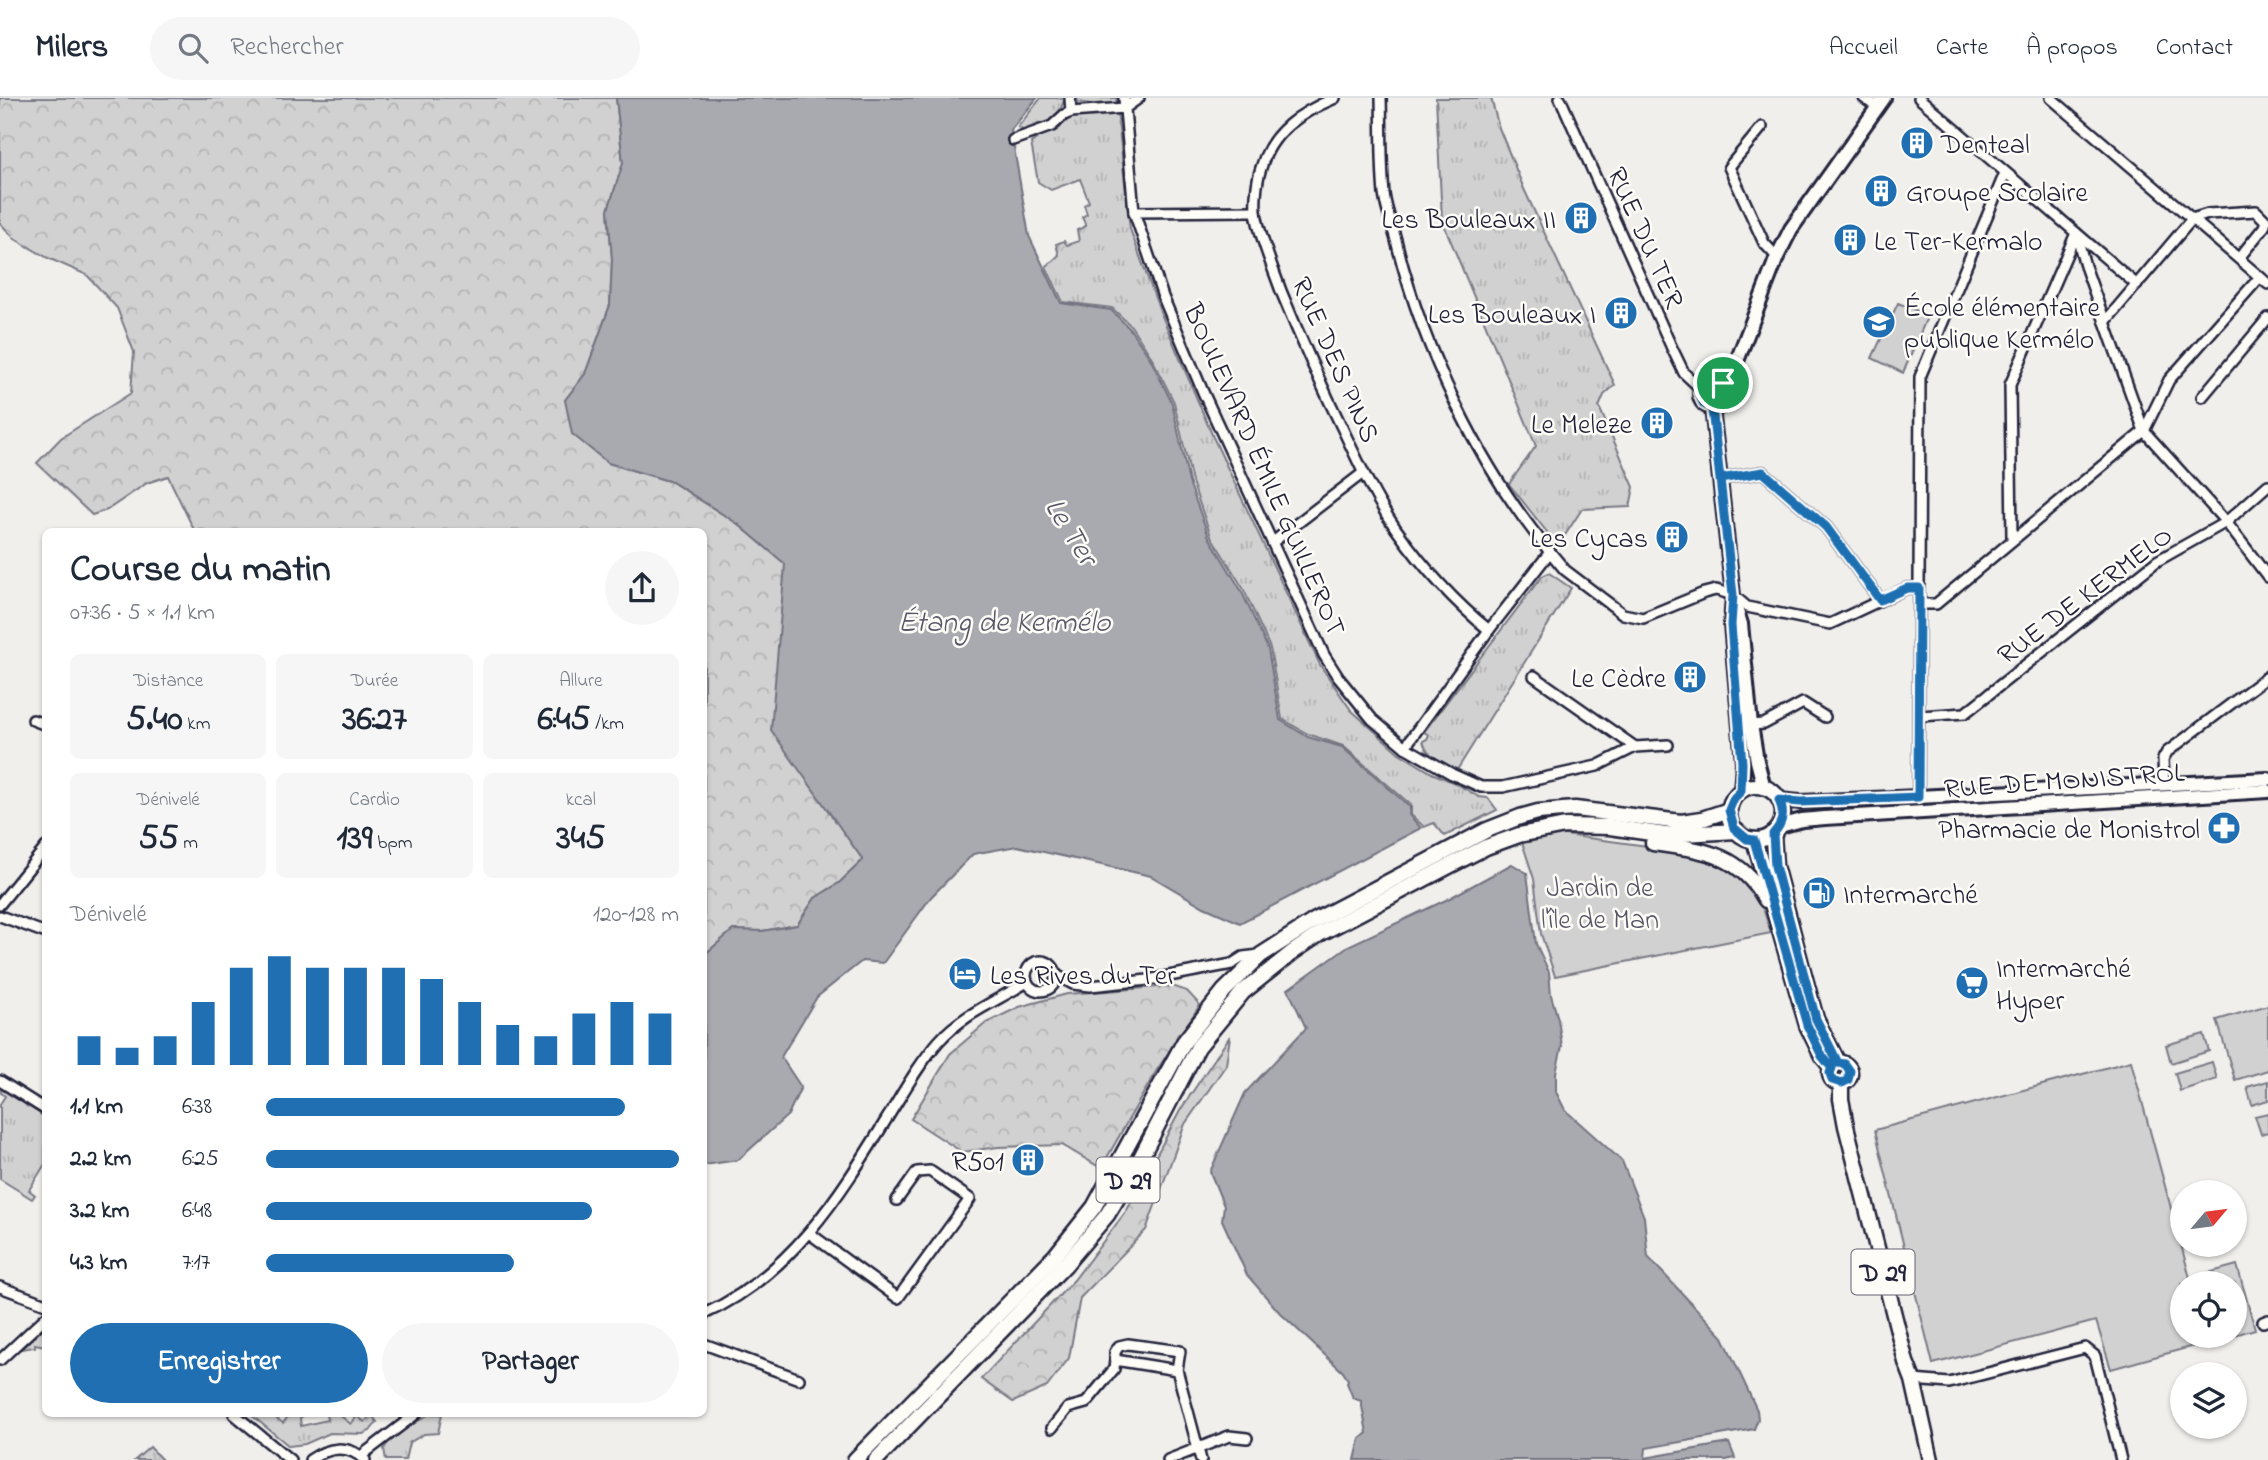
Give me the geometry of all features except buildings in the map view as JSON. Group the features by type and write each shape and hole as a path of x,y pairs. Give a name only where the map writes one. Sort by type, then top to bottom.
{"main road":[{"path":"1777,830 1766,838 1747,839 1737,831 1730,819 1729,810 1734,798 1741,791 1755,786 1773,792 1779,800 1783,817 1777,830 1775,866 1801,964 1835,1066"},
{"name":"D 29","path":"867,1460 954,1371 1065,1265 1107,1215 1135,1169 1198,1048 1243,992 1270,968 1321,933 1447,859 1487,831 1538,812 1559,809 1606,811 1681,822 1702,819 1729,810"},
{"path":"1565,826 1597,834 1712,852 1735,864 1750,876 1774,916"},
{"name":"D 29","path":"876,1460 1055,1256 1094,1207 1184,1042 1224,991 1261,955 1314,920 1447,859 1519,835 1565,826 1610,827 1665,835 1737,831"},
{"path":"1754,840 1807,1025 1822,1056 1835,1066"},
{"name":"D 29","path":"1835,1066 1830,1073 1832,1080 1842,1083 1841,1099 1850,1139 1906,1362 1913,1380 1931,1460"},
{"path":"855,1460 954,1371"},
{"path":"887,1460 954,1371"}],"street":[{"path":"1070,98 1071,112"},
{"path":"1013,140 1052,126 1071,112 1139,98"},
{"name":"RUE DES PINS","path":"1335,98 1289,122 1272,145 1261,168 1255,211 1271,264 1292,317 1363,474 1395,527 1424,566 1461,607 1489,630"},
{"path":"1381,98 1384,195 1402,267 1425,332 1485,459 1513,504 1565,570 1623,614 1643,618 1716,590 1747,607 1830,624 1907,588 1919,588"},
{"name":"RUE DU TER","path":"1560,98 1684,373 1700,388"},
{"path":"1723,383 1732,374 1777,257 1813,195 1880,102 1864,98"},
{"path":"1919,98 2137,285"},
{"path":"2051,98 2268,284"},
{"name":"BOULEVARD ÉMILE GUILLEROT","path":"1124,103 1134,212 1163,297 1203,392 1324,655 1338,677 1372,719 1405,747 1481,787 1503,787 1597,766 1635,747"},
{"path":"1762,127 1729,167 1764,243 1777,257"},
{"path":"1918,797 1920,377 2005,173"},
{"path":"1134,212 1255,211"},
{"path":"2105,322 2192,219 2208,214 2256,211 2266,221 2264,227 2239,258"},
{"path":"2076,233 2144,431 2226,522 2268,577"},
{"path":"2012,538 2010,385 2076,233"},
{"path":"1919,604 1936,604 2012,538 2144,431 2169,380 2260,277"},
{"path":"2203,397 2268,318"},
{"path":"1710,380 1723,383 1728,390 1727,399 1721,406 1712,408 1702,401 1700,388 1710,380"},
{"path":"1712,408 1733,598 1731,625 1742,763 1741,791"},
{"path":"1720,479 1763,472 1826,527 1880,600"},
{"path":"1273,542 1363,474"},
{"name":"RUE DE KERMELO","path":"1920,716 1965,713 2157,561 2226,522 2268,485"},
{"path":"1405,747 1489,630 1550,552"},
{"path":"1733,598 1741,624 1751,725 1764,788"},
{"path":"1534,676 1635,747 1668,745"},
{"path":"2164,782 2163,760 2167,752 2268,676"},
{"path":"1751,725 1765,724 1801,704 1807,704 1825,717"},
{"path":"33,720 42,723"},
{"name":"RUE DE MONISTROL","path":"1779,800 1800,802 1918,797 2164,782 2268,779"},
{"name":"RUE DE MONISTROL","path":"1777,830 1802,820 1825,818 2268,790"},
{"path":"0,904 42,852"},
{"path":"0,916 42,932"},
{"path":"1056,975 1054,984 1046,990 1037,991 1027,982 1027,970 1036,961 1049,963 1056,975 1073,984 1090,986 1148,980 1232,964 1243,957 1261,955"},
{"path":"707,1312 752,1287 809,1233 835,1200 923,1061 940,1040 955,1025 1027,982"},
{"path":"0,1081 42,1107"},
{"path":"809,1233 898,1298 970,1199 930,1171 917,1172 897,1200"},
{"path":"0,1287 42,1303"},
{"path":"0,1360 42,1321"},
{"path":"1052,1428 1068,1408 1086,1403 1114,1369 1115,1352 1119,1346 1128,1344 1180,1351 1177,1370 1202,1460"},
{"path":"707,1345 800,1379"},
{"path":"1913,1380 1949,1383 2085,1348 2095,1356 2121,1460"},
{"path":"1115,1360 1177,1370"},
{"path":"238,1417 290,1460"},
{"path":"310,1460 335,1448 349,1450 363,1458 412,1417"},
{"path":"1168,1460 1229,1436 1247,1438"}],"green space":[{"path":"0,98 616,98 623,163 608,210 612,259 610,305 585,374 565,400 608,463 672,482 738,524 786,564 772,730 863,860 839,883 815,898 797,925 762,931 733,930 707,952 707,528 193,528 168,476 147,483 107,510 92,515 37,463 61,438 131,393 134,352 117,308 87,275 48,258 15,239 0,223"},
{"path":"1041,98 1065,98 1055,123 1027,133 1018,127"},
{"path":"1077,98 1116,98 1117,103 1095,105 1078,102"},
{"path":"1436,98 1491,98 1499,128 1524,189 1615,385 1604,395 1599,407 1634,487 1630,507 1582,509 1558,546 1509,484 1536,446 1442,220"},
{"path":"1117,111 1130,229 1159,309 1213,437 1320,665 1351,710 1399,753 1479,797 1488,798 1497,810 1445,836 1434,823 1424,827 1411,815 1411,805 1343,746 1308,734 1282,719 1270,648 1243,588 1211,536 1192,482 1174,402 1152,358 1131,326 1112,308 1063,302 1046,267 1059,255 1056,244 1064,241 1067,245 1079,241 1077,230 1086,226 1082,217 1087,214 1084,205 1089,202 1080,179 1051,190 1038,182 1031,143 1060,128 1066,117"},
{"path":"1898,303 1928,315 1903,373 1872,358"},
{"path":"1549,573 1571,588 1457,770 1441,762 1425,747 1423,741 1429,735 1424,732 1542,576"},
{"name":"Jardin de l'île de Man","path":"1558,834 1707,854 1724,860 1759,896 1771,933 1555,976 1541,934 1534,879 1522,842"},
{"path":"1172,986 1187,991 1200,1005 1155,1073 1101,1168 1062,1145 998,1147 962,1152 911,1119 950,1054 986,1023 1019,1007 1067,994"},
{"path":"2268,1005 2268,1070 2235,1080 2217,1020"},
{"path":"2204,1034 2209,1051 2171,1063 2166,1045"},
{"path":"1230,1036 1226,1065 1185,1124 1146,1230 1080,1298 1069,1358 1047,1387 1013,1402 981,1379 1074,1280 1127,1210 1181,1109"},
{"path":"2131,1061 2170,1204 2170,1257 2184,1257 2188,1271 2170,1271 2170,1348 2186,1348 2111,1369 2096,1321 1933,1364 1875,1130"},
{"path":"2212,1062 2217,1079 2180,1091 2175,1073"},
{"path":"2268,1081 2268,1100 2252,1105 2247,1087"},
{"path":"2,1089 42,1115 42,1169 29,1190 35,1195 32,1199 0,1179 0,1104 5,1096 0,1092"},
{"path":"2268,1113 2268,1132 2261,1134 2255,1116"},
{"path":"2237,1265 2239,1271 2215,1271"},
{"path":"2247,1301 2255,1329 2247,1331"},
{"path":"42,1330 42,1345 35,1344 35,1347 22,1349"},
{"path":"254,1417 274,1417 283,1423 288,1417 302,1417 301,1426 327,1420 326,1417 342,1417 351,1424 356,1417 365,1422 369,1417 373,1417 377,1422 370,1431 363,1434 330,1433 305,1444 289,1446"},
{"path":"424,1417 441,1417 438,1433 424,1434 409,1443 405,1460 386,1460 384,1449 389,1440"},
{"path":"150,1447 162,1460 135,1460"}],"water":[{"name":"Étang de Kermélo","path":"616,98 1037,98 1011,130 1029,236 1061,303 1111,310 1130,329 1150,358 1172,403 1189,482 1209,537 1241,590 1268,649 1280,720 1308,737 1342,747 1410,807 1409,815 1421,828 1240,923 1204,907 1151,876 1017,846 973,854 931,897 883,963 862,961 817,997 781,1057 801,1087 788,1115 738,1160 707,1165 707,952 733,930 762,931 797,925 815,898 839,883 863,860 771,730 785,564 738,524 672,482 608,463 572,434 565,400 585,374 610,305 612,259 608,210 623,163"},
{"path":"1512,864 1527,873 1536,944 1549,972 1562,1046 1556,1073 1556,1092 1565,1110 1622,1161 1644,1217 1648,1257 1723,1337 1757,1410 1758,1419 1754,1429 1646,1448 1645,1458 1729,1443 1735,1458 1355,1460 1360,1439 1367,1433 1361,1401 1353,1398 1343,1372 1280,1313 1247,1275 1222,1220 1224,1206 1210,1172 1245,1093 1306,1028 1288,989 1348,946 1448,899"}],"place":[{"name":"Denteal","path":"1917,143"},
{"name":"Groupe Scolaire","path":"1881,191"},
{"name":"Les Bouleaux II","path":"1581,218"},
{"name":"Le Ter-Kermalo","path":"1850,240"},
{"name":"Les Bouleaux I","path":"1621,313"},
{"name":"École élémentaire publique Kermélo","path":"1879,322"},
{"name":"Le Meleze","path":"1657,423"},
{"name":"Les Cycas","path":"1672,537"},
{"name":"Le Cèdre","path":"1690,677"},
{"name":"Pharmacie de Monistrol","path":"2224,828"},
{"name":"Intermarché","path":"1819,893"},
{"name":"Les Rives du Ter","path":"965,974"},
{"name":"Intermarché Hyper","path":"1972,983"},
{"name":"R501","path":"1028,1160"}],"route":[{"path":"1723,383 1710,380 1703,384 1699,393 1704,404 1712,408 1713,418 1720,479 1763,472 1826,527 1880,600 1907,588 1919,588 1918,797 1800,802 1779,800 1783,817 1773,834 1775,866 1816,1019 1838,1063 1849,1067 1850,1076 1842,1083 1832,1080 1832,1068 1822,1056 1807,1025 1754,840 1741,835 1730,819 1731,803 1741,791 1742,763 1731,625 1734,602 1733,595 1720,479 1712,408 1721,406 1727,399 1728,390 1723,383"}],"water label":[{"name":"Le Ter","path":"1072,531"}]}
